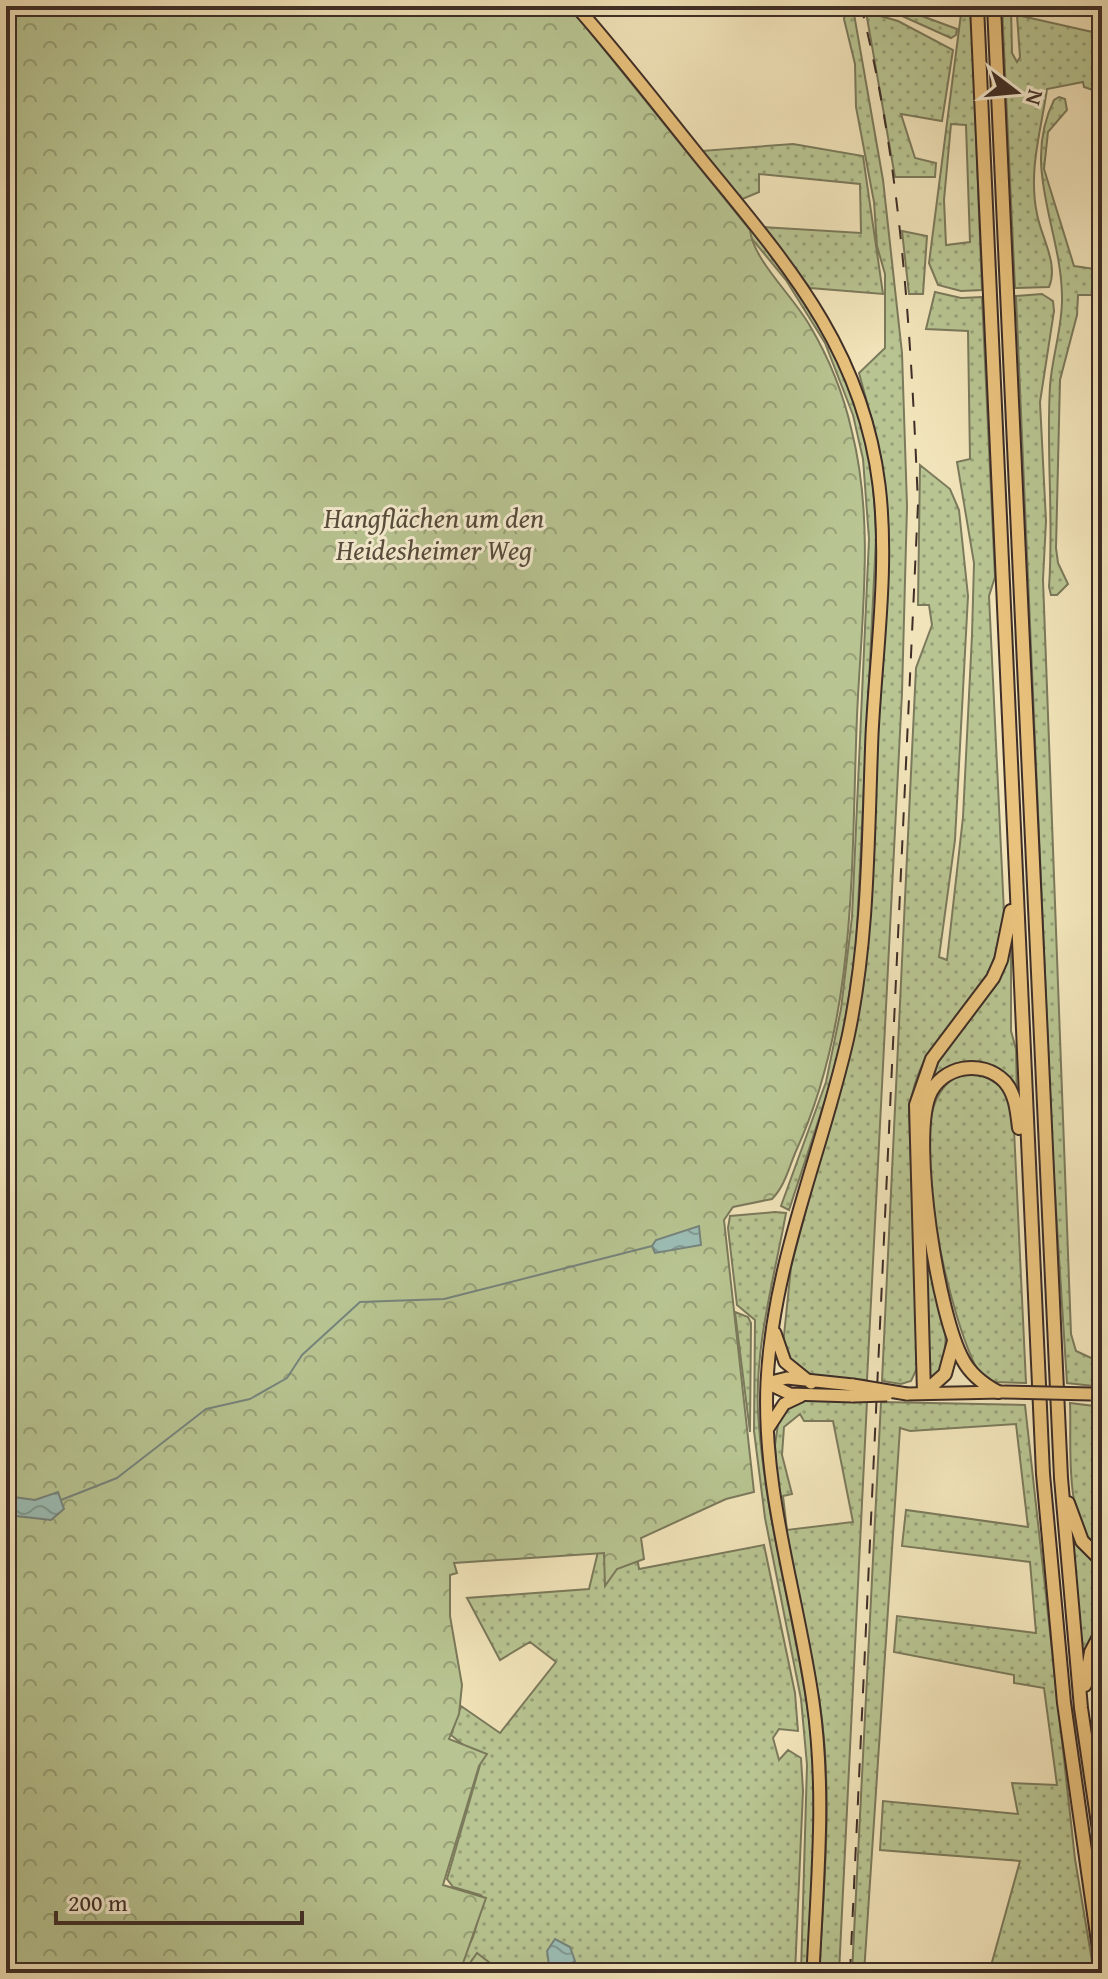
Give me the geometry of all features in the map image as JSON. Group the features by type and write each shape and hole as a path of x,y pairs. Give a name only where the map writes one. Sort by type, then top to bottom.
{"highway":[{"path":"977,6 1043,1474 1064,1703 1102,1970"},
{"path":"994,6 1061,1478 1081,1708 1102,1851"},
{"path":"924,1393 916,1105 932,1059 983,994 1001,960 1016,874"},
{"path":"1001,1392 968,1369 954,1333 935,1264 926,1185 926,1110 928,1099 941,1079 950,1072 973,1067 984,1069 1004,1081 1015,1102 1029,1194"},
{"path":"924,1393 945,1374 954,1348 954,1333"},
{"path":"1061,1478 1075,1528 1091,1552 1102,1561"},
{"path":"1081,1708 1091,1652 1102,1631"}],"main road":[{"path":"576,6 763,235 817,308 839,349 867,424 880,491 880,576 868,841 856,986 848,1036 801,1194 775,1308 767,1383 768,1435 776,1511 813,1699 819,1762 820,1837 813,1973"},
{"path":"775,1308 779,1351 810,1388"},
{"path":"767,1383 787,1378 810,1388 907,1394 1001,1392 1096,1395"},
{"path":"768,1435 774,1414 810,1388"}],"green space":[{"name":"Hangflächen um den Heidesheimer Weg","path":"6,6 569,6 750,230 758,254 817,338 849,418 863,502 865,574 848,937 841,992 831,1046 816,1099 783,1182 772,1199 733,1207 724,1220 754,1492 726,1499 641,1538 644,1559 617,1569 605,1586 604,1553 454,1563 457,1573 450,1575 450,1616 462,1685 459,1714 449,1739 487,1754 479,1766 443,1885 486,1898 461,1969 465,1970 477,1953 503,1973 6,1973"},
{"path":"559,6 570,6 587,25 802,294 838,356 852,389 866,437 876,538 856,949 843,1035 833,1076 789,1210 781,1206 826,1082 841,1009 852,917 869,539 863,459 853,415 825,343 786,280"},
{"path":"866,6 912,6 911,12 957,29 956,35 951,38 900,15"},
{"path":"962,6 971,6 982,290 961,291 938,285 929,263","holes":["951,124 966,125 970,242 946,245 944,200"]},
{"path":"1002,6 1011,6 1012,53 1017,62 1020,57 1017,15 1097,33 1102,15 1102,93 1084,87 1083,82 1047,89 1034,182 1037,214 1051,260 1049,287 1015,288"},
{"path":"846,10 854,10 883,180 902,353 907,506 902,693 867,1380 810,1376 788,1358 783,1345 791,1267 830,1119 870,895 886,548 884,492 873,424 859,373 885,348 885,274 877,246 874,202 856,107 855,64 844,19"},
{"path":"866,12 898,21 953,50 942,121 901,114 915,158 936,163 935,177 895,177"},
{"path":"1059,97 1065,99 1067,110 1048,132 1044,169 1074,266 1102,270 1102,295 1078,295 1077,315 1060,380 1056,548 1058,563 1068,584 1057,595 1051,595 1049,411 1062,296 1056,246 1045,198 1041,149 1045,125 1054,100"},
{"path":"793,144 863,156 883,294 810,288 761,227 861,233 860,184 759,174 759,192 740,200 701,151"},
{"path":"902,231 927,236 923,294 909,294"},
{"path":"935,292 961,298 982,297 995,577 989,596 1004,913 989,971 967,1006 927,1056 909,1111 918,1366 911,1381 901,1384 882,1381 916,668 932,625 929,605 918,605 920,465 950,489 959,510 968,596 955,840 939,957 947,960 963,817 972,635 974,563 957,462 970,459 968,331 926,329"},
{"path":"1042,294 1053,301 1054,311 1040,402 1046,521 1043,580 1071,1334 1076,1351 1102,1363 1102,1387 1067,1383 1053,1163 1016,296"},
{"path":"1011,944 1011,1031 1016,1049 1017,1098 973,1063 928,1090 925,1080 993,978"},
{"path":"963,1072 995,1080 1013,1108 1026,1383 992,1382 978,1371 957,1315 938,1238 929,1161 930,1128 940,1093"},
{"path":"786,1213 762,1337 758,1412 768,1500 802,1673 814,1760 815,1840 808,1973 801,1973 807,1765 801,1699 765,1518 754,1431 755,1320 737,1305 728,1228 730,1216"},
{"path":"922,1214 945,1324 942,1365 933,1381 929,1377"},
{"path":"735,1312 748,1317 751,1323 750,1432"},
{"path":"801,1399 867,1401 839,1973 819,1973 826,1839 824,1738 811,1653 778,1496 775,1445 779,1417","holes":["800,1414 804,1421 833,1421 853,1522 787,1530 783,1496 792,1494 782,1455 784,1427"]},
{"path":"881,1402 1025,1405 1075,1859 1094,1973 989,1973 1020,1861 880,1850 883,1801 1018,1814 1012,1783 1057,1785 1044,1688 1014,1683 1014,1675 894,1652 897,1616 1036,1633 1030,1562 902,1546 906,1510 1028,1527 1016,1424 910,1431 900,1428 864,1973 852,1973"},
{"path":"1070,1403 1102,1407 1102,1554 1080,1523 1075,1504 1070,1463"},
{"path":"609,1506 629,1506 639,1569 764,1545 795,1693 798,1731 779,1729 773,1738 779,1760 788,1750 801,1758 803,1791 795,1973 456,1973 473,1937 484,1899 481,1895 453,1887 447,1879 480,1765 479,1758 451,1735 461,1706 500,1733 556,1662 530,1642 500,1660 467,1598 589,1589"},
{"path":"1072,1530 1102,1565 1102,1625 1083,1665"},
{"path":"1102,1639 1102,1780 1091,1675"}],"water":[{"path":"699,1226 701,1245 655,1253 652,1246 656,1240"},
{"path":"58,1492 64,1509 51,1520 7,1515 6,1496 35,1500"},
{"path":"555,1939 570,1947 575,1961 561,1969 549,1965 547,1951"}],"waterway":[{"path":"61,1500 117,1478 206,1409 250,1399 287,1378 302,1355 360,1302 444,1299 652,1246"},
{"path":"540,1973 549,1965"},
{"path":"383,1966 404,1973"}],"railway":[{"path":"850,1973 918,504 908,316 895,191 875,67 861,6"}]}
